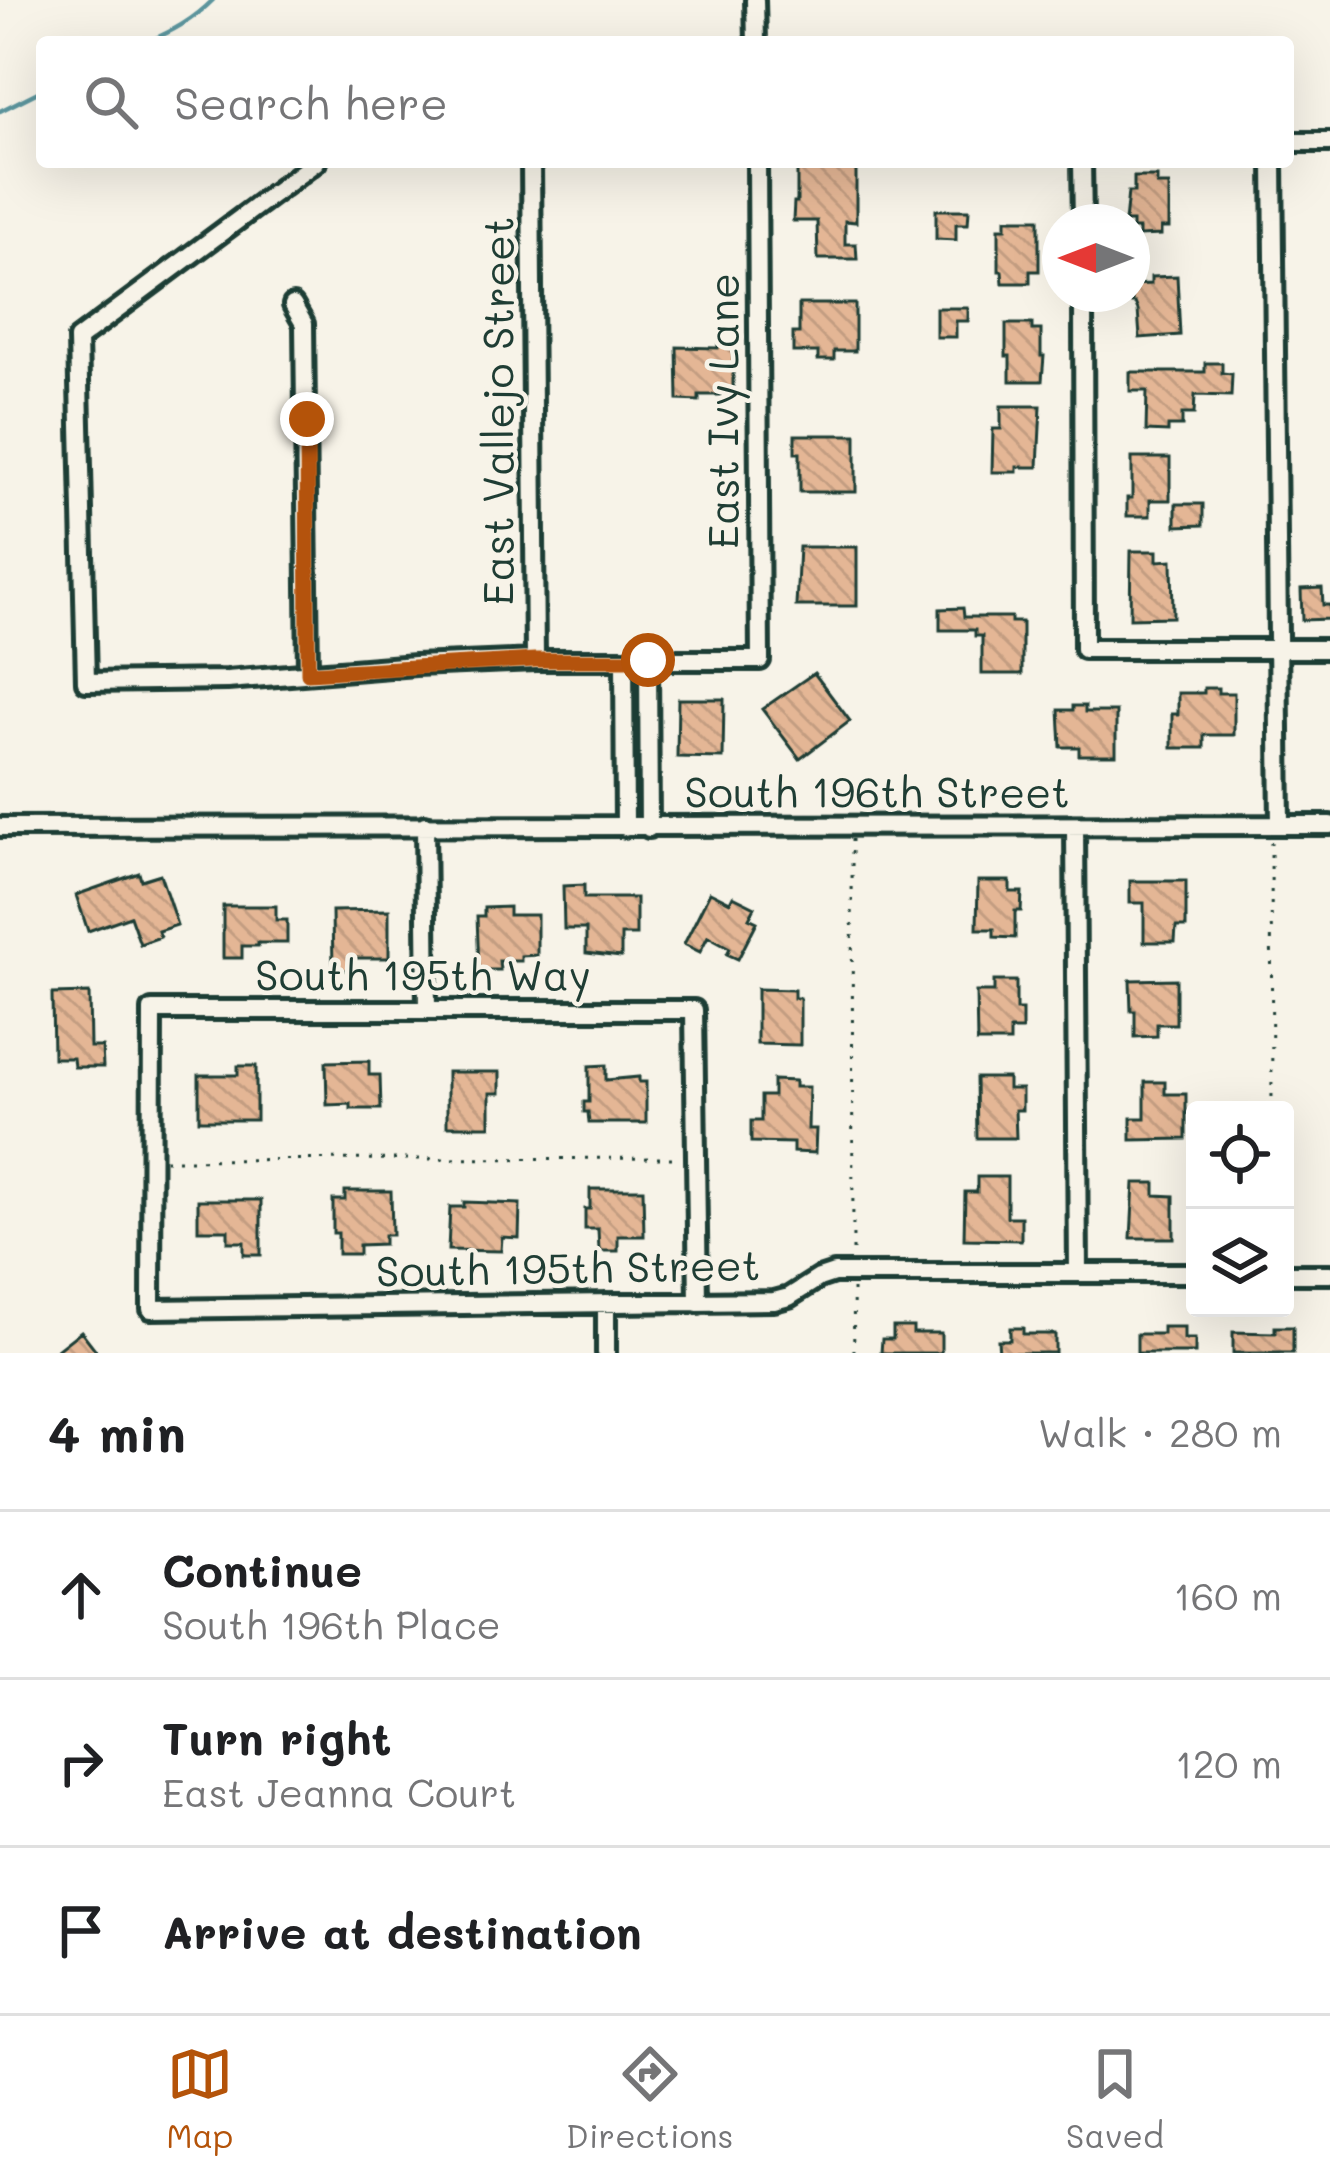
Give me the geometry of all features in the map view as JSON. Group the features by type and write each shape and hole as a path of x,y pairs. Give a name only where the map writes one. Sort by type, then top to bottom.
{"street":[{"path":"755,0 756,36"},
{"path":"1294,142 1330,142"},
{"path":"308,168 78,340 86,682 226,680 535,660 648,660 649,828"},
{"name":"East Vallejo Street","path":"531,168 535,660"},
{"name":"East Ivy Lane","path":"648,660 760,660 757,168"},
{"path":"1082,168 1083,204"},
{"path":"1273,168 1275,825"},
{"path":"293,305 304,324 308,673"},
{"path":"1083,312 1084,649 1330,649"},
{"path":"624,660 625,827"},
{"path":"624,709 649,710"},
{"path":"425,825 427,1010"},
{"name":"South 196th Street","path":"0,826 1330,825"},
{"path":"1076,826 1078,1273"},
{"name":"South 195th Way","path":"152,1160 152,1010 694,1010 696,1158"},
{"path":"696,1158 698,1303"},
{"name":"South 195th Street","path":"152,1160 151,1310 774,1301 789,1298 834,1273 1186,1273"},
{"path":"1294,1274 1330,1274"},
{"path":"606,1303 606,1353"}],"path":[{"path":"852,825 854,1353"},
{"path":"1272,1101 1275,825"},
{"path":"152,1160 696,1158"}],"building":[{"path":"797,168 856,168 856,222 845,221 845,244 856,244 857,259 818,259 817,221 793,221"},
{"path":"1134,177 1157,177 1157,185 1169,185 1169,228 1161,228 1161,235 1150,236 1150,204 1127,204 1128,192 1134,192"},
{"path":"936,210 969,210 968,224 956,224 956,240 936,239"},
{"path":"1006,219 1039,219 1039,271 1030,271 1030,283 1003,283 999,228 1006,228"},
{"path":"1177,276 1180,335 1140,338 1138,312 1150,312 1151,277"},
{"path":"799,304 855,304 855,351 834,351 834,360 818,360 818,352 793,352"},
{"path":"936,308 968,308 968,321 956,321 956,337 936,337"},
{"path":"1006,324 1032,324 1032,330 1041,330 1042,381 1010,381"},
{"path":"733,345 733,395 678,400 677,347"},
{"path":"1205,363 1222,363 1222,373 1232,374 1231,396 1195,395 1194,414 1182,414 1182,426 1168,426 1168,432 1146,431 1147,391 1130,391 1130,372 1205,372"},
{"path":"1001,406 1041,406 1038,467 992,472 993,429 1001,429"},
{"path":"795,435 856,435 856,492 800,492"},
{"path":"1132,458 1170,458 1170,500 1150,500 1150,516 1127,516"},
{"path":"1176,504 1203,504 1203,525 1176,526"},
{"path":"799,547 857,547 857,606 796,606"},
{"path":"1131,551 1157,551 1157,561 1172,560 1173,617 1130,618"},
{"path":"1322,588 1330,619 1302,620 1301,589"},
{"path":"963,608 964,617 1011,617 1011,622 1022,622 1022,674 982,674 982,636 975,636 975,630 940,630 940,609"},
{"path":"814,673 850,721 800,759 762,709"},
{"path":"1204,688 1234,693 1234,735 1204,735 1204,748 1172,748 1172,714 1178,714 1178,693 1204,693"},
{"path":"678,699 724,699 723,758 677,757"},
{"path":"1073,706 1085,706 1085,712 1116,712 1116,755 1079,755 1079,747 1061,747 1059,710 1073,710"},
{"path":"139,873 141,880 160,874 177,925 140,944 130,916 88,931 76,895"},
{"path":"978,881 1010,881 1010,892 1022,892 1021,911 1015,911 1015,938 994,937 994,929 977,929"},
{"path":"1130,881 1186,881 1186,927 1176,927 1175,942 1144,942 1144,903 1130,903"},
{"path":"584,885 584,898 636,898 636,935 621,935 621,957 586,953 586,929 564,929 563,886"},
{"path":"710,892 755,907 749,918 757,922 738,959 727,954 730,948 708,936 700,952 684,944"},
{"path":"223,906 276,906 276,920 287,920 287,943 242,946 242,958 223,958"},
{"path":"509,907 509,915 537,915 537,955 499,961 500,970 479,970 477,916 484,916 484,908"},
{"path":"389,910 389,958 353,958 353,970 333,970 332,911"},
{"path":"1176,979 1176,1024 1157,1024 1157,1036 1135,1037 1130,980"},
{"path":"994,981 1016,981 1022,1030 1010,1030 1010,1042 977,1042 976,992 994,992"},
{"path":"757,989 794,990 794,998 800,998 800,1045 757,1044"},
{"path":"89,993 90,1047 102,1047 103,1067 74,1067 73,1058 53,1058 52,994"},
{"path":"369,1061 369,1075 380,1075 381,1109 327,1105 326,1062"},
{"path":"606,1065 606,1080 639,1077 639,1082 646,1082 646,1123 589,1123 584,1102 589,1102 589,1066"},
{"path":"238,1066 256,1066 256,1120 199,1120 199,1075 238,1075"},
{"path":"447,1072 500,1072 500,1093 490,1093 490,1126 447,1126"},
{"path":"976,1078 1008,1078 1008,1089 1022,1089 1022,1110 1015,1110 1016,1138 977,1138"},
{"path":"773,1080 809,1087 808,1129 816,1129 815,1153 793,1152 793,1143 751,1142 751,1121 761,1121 761,1096 773,1096"},
{"path":"1145,1082 1165,1082 1165,1094 1186,1094 1186,1139 1131,1140 1131,1118 1145,1118"},
{"path":"977,1177 1007,1177 1007,1217 1021,1217 1021,1240 964,1239 965,1192 977,1192"},
{"path":"1134,1183 1155,1183 1155,1195 1174,1196 1174,1238 1131,1238"},
{"path":"590,1189 643,1189 644,1236 618,1236 618,1251 599,1251 598,1229 585,1229"},
{"path":"345,1191 391,1191 392,1235 384,1235 384,1244 359,1245 359,1254 338,1254 333,1200 345,1200"},
{"path":"198,1200 261,1200 261,1255 244,1255 244,1242 228,1242 228,1230 198,1230"},
{"path":"464,1202 520,1204 519,1238 502,1237 501,1251 448,1250 450,1207 464,1207"},
{"path":"893,1327 941,1333 941,1353 881,1353 882,1339 893,1339"},
{"path":"1163,1327 1184,1327 1184,1339 1195,1339 1195,1353 1137,1353 1137,1334 1163,1334"},
{"path":"1275,1327 1293,1327 1293,1353 1233,1353 1233,1332 1275,1333"},
{"path":"1010,1328 1023,1328 1023,1334 1055,1334 1055,1353 999,1353 998,1340 1010,1340"},
{"path":"81,1331 98,1353 53,1353"}],"waterway":[{"path":"159,36 213,0"},
{"path":"0,111 36,93"}],"route":[{"path":"307,419 308,673 535,660 648,660"}]}
